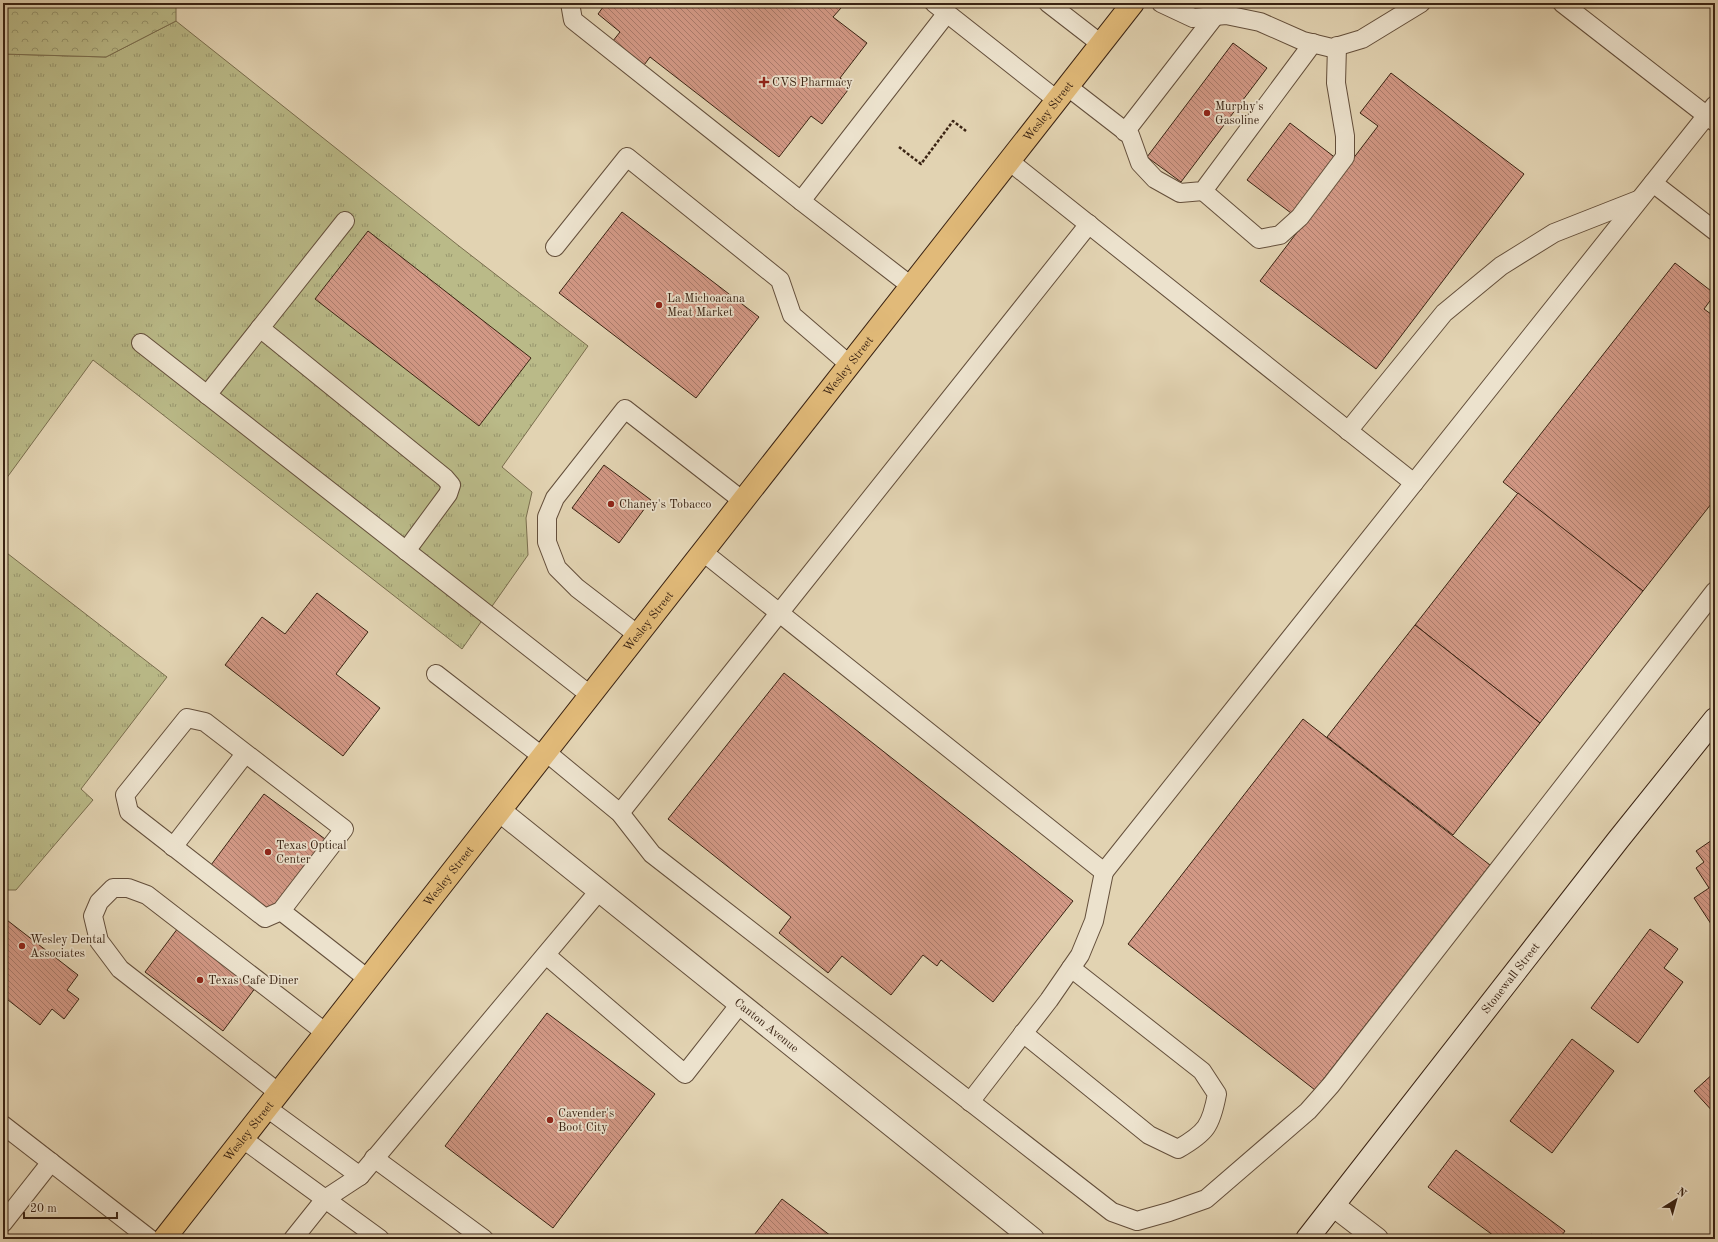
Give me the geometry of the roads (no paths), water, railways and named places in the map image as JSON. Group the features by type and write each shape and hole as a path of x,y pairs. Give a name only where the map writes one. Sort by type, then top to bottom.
{"main road":[{"name":"Wesley Street","path":"164,1239 1133,3"}],"street":[{"name":"Stonewall Street","path":"1307,1239 1618,840 1715,719"},
{"name":"Canton Avenue","path":"500,811 1033,1239"},
{"path":"1334,1206 1377,1239"}],"lane":[{"path":"570,3 573,20 801,201 911,286"},
{"path":"575,3 592,21 728,126 736,148"},
{"path":"1048,3 1101,44"},
{"path":"1161,3 1193,18 1226,15 1260,22 1303,41 1332,48 1362,39 1421,3"},
{"path":"970,1102 1080,956 1094,921 1104,872 1653,183 1713,114 1562,3"},
{"path":"801,201 940,8 1062,93 1130,135 1140,163 1155,179 1180,193 1203,191 1259,239 1280,235 1300,217 1345,157 1345,136 1336,83 1337,46"},
{"path":"1125,132 1215,16"},
{"path":"1203,191 1313,43"},
{"path":"555,247 627,157 780,280 792,315 850,365"},
{"path":"1009,161 1414,483"},
{"path":"1653,183 1715,232"},
{"path":"1348,431 1444,313 1501,266 1554,232 1640,200"},
{"path":"207,395 345,221"},
{"path":"620,813 1089,224"},
{"path":"260,328 445,478 451,485 448,494 406,551"},
{"path":"141,343 590,695"},
{"path":"638,635 577,588 557,568 547,542 547,517 555,498 625,409 743,501"},
{"path":"703,552 1104,872"},
{"path":"436,674 544,754 620,813 652,854 1112,1212 1137,1221 1206,1199 1308,1111 1331,1085 1715,591"},
{"path":"187,718 204,722 245,754 344,828 280,911 265,918 129,812 125,795 187,718"},
{"path":"174,847 245,754"},
{"path":"326,1033 147,895 128,888 112,888 99,902 93,916 99,941 120,969 360,1176"},
{"path":"293,1239 325,1199 360,1176 599,891"},
{"path":"280,911 368,979"},
{"path":"546,955 685,1074 740,1004"},
{"path":"1023,1033 1149,1135 1178,1149 1197,1138 1213,1119 1217,1094 1202,1071 1071,968"},
{"path":"3,1125 150,1239"},
{"path":"243,1139 380,1239"},
{"path":"374,1158 484,1239"},
{"path":"3,1223 51,1162"}],"place":[{"name":"CVS Pharmacy","path":"764,82"},
{"name":"Murphy's Gasoline","path":"1207,113"},
{"name":"La Michoacana Meat Market","path":"659,305"},
{"name":"Chaney's Tobacco","path":"611,504"},
{"name":"Texas Optical Center","path":"268,852"},
{"name":"Wesley Dental Associates","path":"22,946"},
{"name":"Texas Cafe Diner","path":"200,980"},
{"name":"Cavender's Boot City","path":"550,1120"}]}
